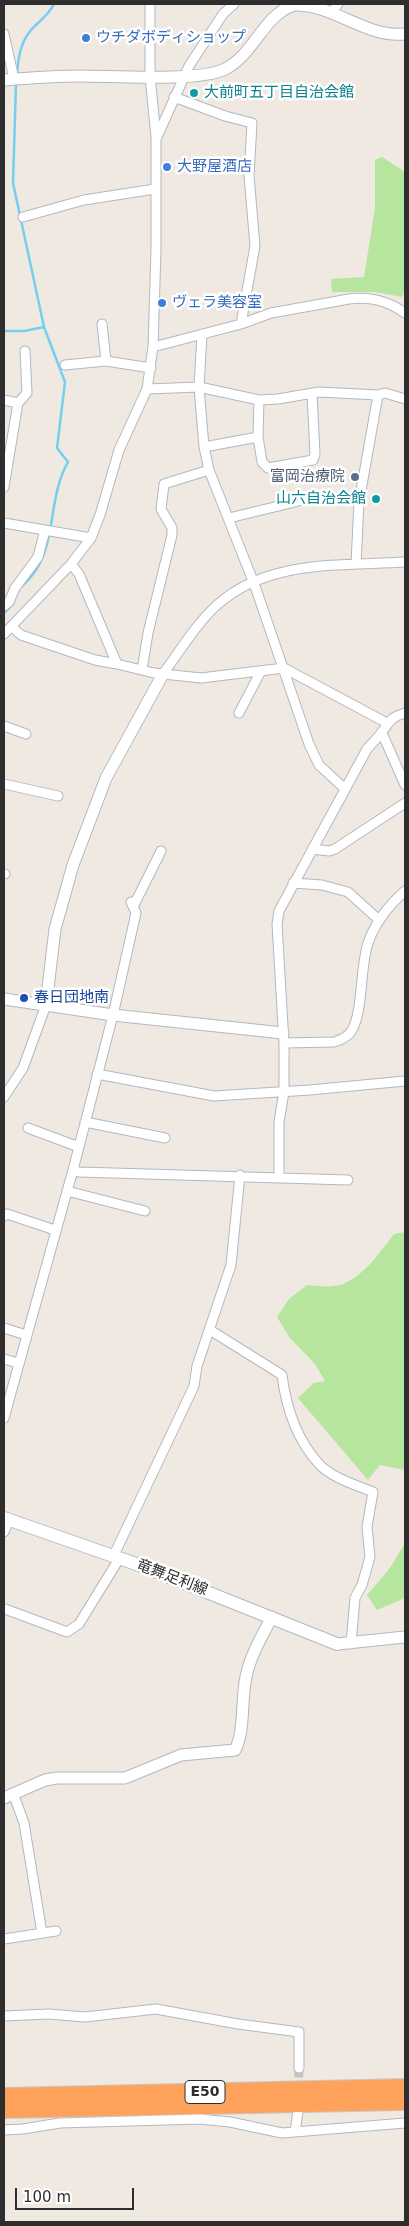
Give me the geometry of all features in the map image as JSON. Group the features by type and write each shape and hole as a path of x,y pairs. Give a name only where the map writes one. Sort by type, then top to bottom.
{"highway":[{"name":"E50","path":"4,2096 405,2087"},
{"name":"E50","path":"4,2110 405,2102"}],"main road":[{"name":"竜舞足利線","path":"6,1519 116,1558 272,1617 305,1633 337,1644"}],"street":[{"path":"4,634 71,564 90,538 100,515 119,450 147,390 153,346 156,137 150,76 150,4"},
{"path":"156,137 185,76 222,14 234,4"},
{"path":"4,34 9,79 80,76 205,75 226,69 242,58 286,5 301,4 335,8 384,34 405,34"},
{"path":"174,97 225,116 252,123 249,176 255,246 240,324"},
{"path":"23,217 84,200 155,189"},
{"path":"153,346 240,324 271,313 361,297 383,301 405,313"},
{"path":"102,324 106,361"},
{"path":"202,334 199,387 204,447 209,470 253,582 310,744 319,765 345,789"},
{"path":"4,487 18,403 27,393 25,351"},
{"path":"64,365 106,361 151,368"},
{"path":"147,390 199,387 259,400 319,392 378,395 385,393 405,398"},
{"path":"259,400 258,437 262,462 265,467 313,460 315,454 312,394"},
{"path":"356,564 359,502 378,395"},
{"path":"4,400 18,403"},
{"path":"204,447 258,437"},
{"path":"142,670 148,633 172,535 172,528 161,509 164,484 209,470"},
{"path":"229,518 299,501"},
{"path":"4,523 90,538"},
{"path":"4,606 9,602 15,588 38,557 45,530"},
{"path":"4,1096 23,1068 46,1005 55,929 73,865 106,778 163,674 218,604 253,582 290,570 405,562"},
{"path":"71,564 79,574 117,664"},
{"path":"12,627 22,635 94,660 163,674 201,678 284,668 387,723"},
{"path":"239,713 261,671"},
{"path":"279,1178 278,1122 284,1092 277,924 279,910 367,749 382,733 387,723 396,716 405,713"},
{"path":"4,726 26,734"},
{"path":"382,733 405,785"},
{"path":"4,784 58,796"},
{"path":"312,849 329,851 335,849 405,803"},
{"path":"4,1418 73,1170 113,1015 136,913 133,904 161,851"},
{"path":"293,883 322,885 348,892 379,920"},
{"path":"4,999 283,1038 341,1040 352,1032 367,946 379,920 405,891"},
{"path":"97,1074 205,1096 284,1092 405,1081"},
{"path":"85,1122 165,1138"},
{"path":"28,1128 79,1147"},
{"path":"73,1170 79,1172 240,1175 348,1180"},
{"path":"4,1609 67,1632 79,1624 116,1558 194,1386 197,1366 231,1265 240,1175"},
{"path":"67,1191 145,1211"},
{"path":"4,1216 7,1214 55,1230"},
{"path":"4,1328 26,1335"},
{"path":"210,1330 282,1376 289,1412 298,1432 319,1464 340,1478 373,1492 367,1527 370,1557 362,1585 355,1598 352,1612 351,1644"},
{"path":"4,1359 18,1364"},
{"path":"4,1532 6,1519"},
{"path":"42,1933 25,1829 8,1795 57,1778 125,1778 181,1755 235,1750 239,1736 245,1678 272,1617"},
{"path":"337,1644 405,1637"},
{"path":"4,1939 56,1931"},
{"path":"4,2016 48,2014 85,2016 156,2010 299,2032 298,2068"},
{"path":"295,2132 298,2112"},
{"path":"4,2130 78,2122 200,2119 230,2122 270,2132 295,2132 405,2123"}],"green space":[{"path":"382,157 405,172 405,290 402,297 375,292 332,292 331,279 364,277 375,208 375,160"},
{"path":"405,1232 405,1470 380,1465 368,1480 298,1398 314,1383 325,1381 315,1364 290,1338 277,1317 289,1299 307,1285 334,1286 351,1280 372,1262 394,1234"},
{"path":"405,1543 405,1598 377,1610 367,1595 390,1568"}],"waterway":[{"path":"17,75 19,57 24,40 54,4"},
{"path":"16,83 13,183 44,327 65,382 57,448 68,462 56,494 51,527 42,559 34,573 22,586"},
{"path":"4,331 24,331 44,327"},
{"path":"4,613 13,604"}],"tunnel":[{"path":"298,2091 299,2068"}],"place":[{"name":"ウチダボディショップ","path":"86,38"},
{"name":"大前町五丁目自治会館","path":"194,93"},
{"name":"大野屋酒店","path":"167,167"},
{"name":"ヴェラ美容室","path":"162,303"},
{"name":"富岡治療院","path":"355,477"},
{"name":"山六自治会館","path":"376,499"},
{"name":"春日団地南","path":"24,998"}]}
